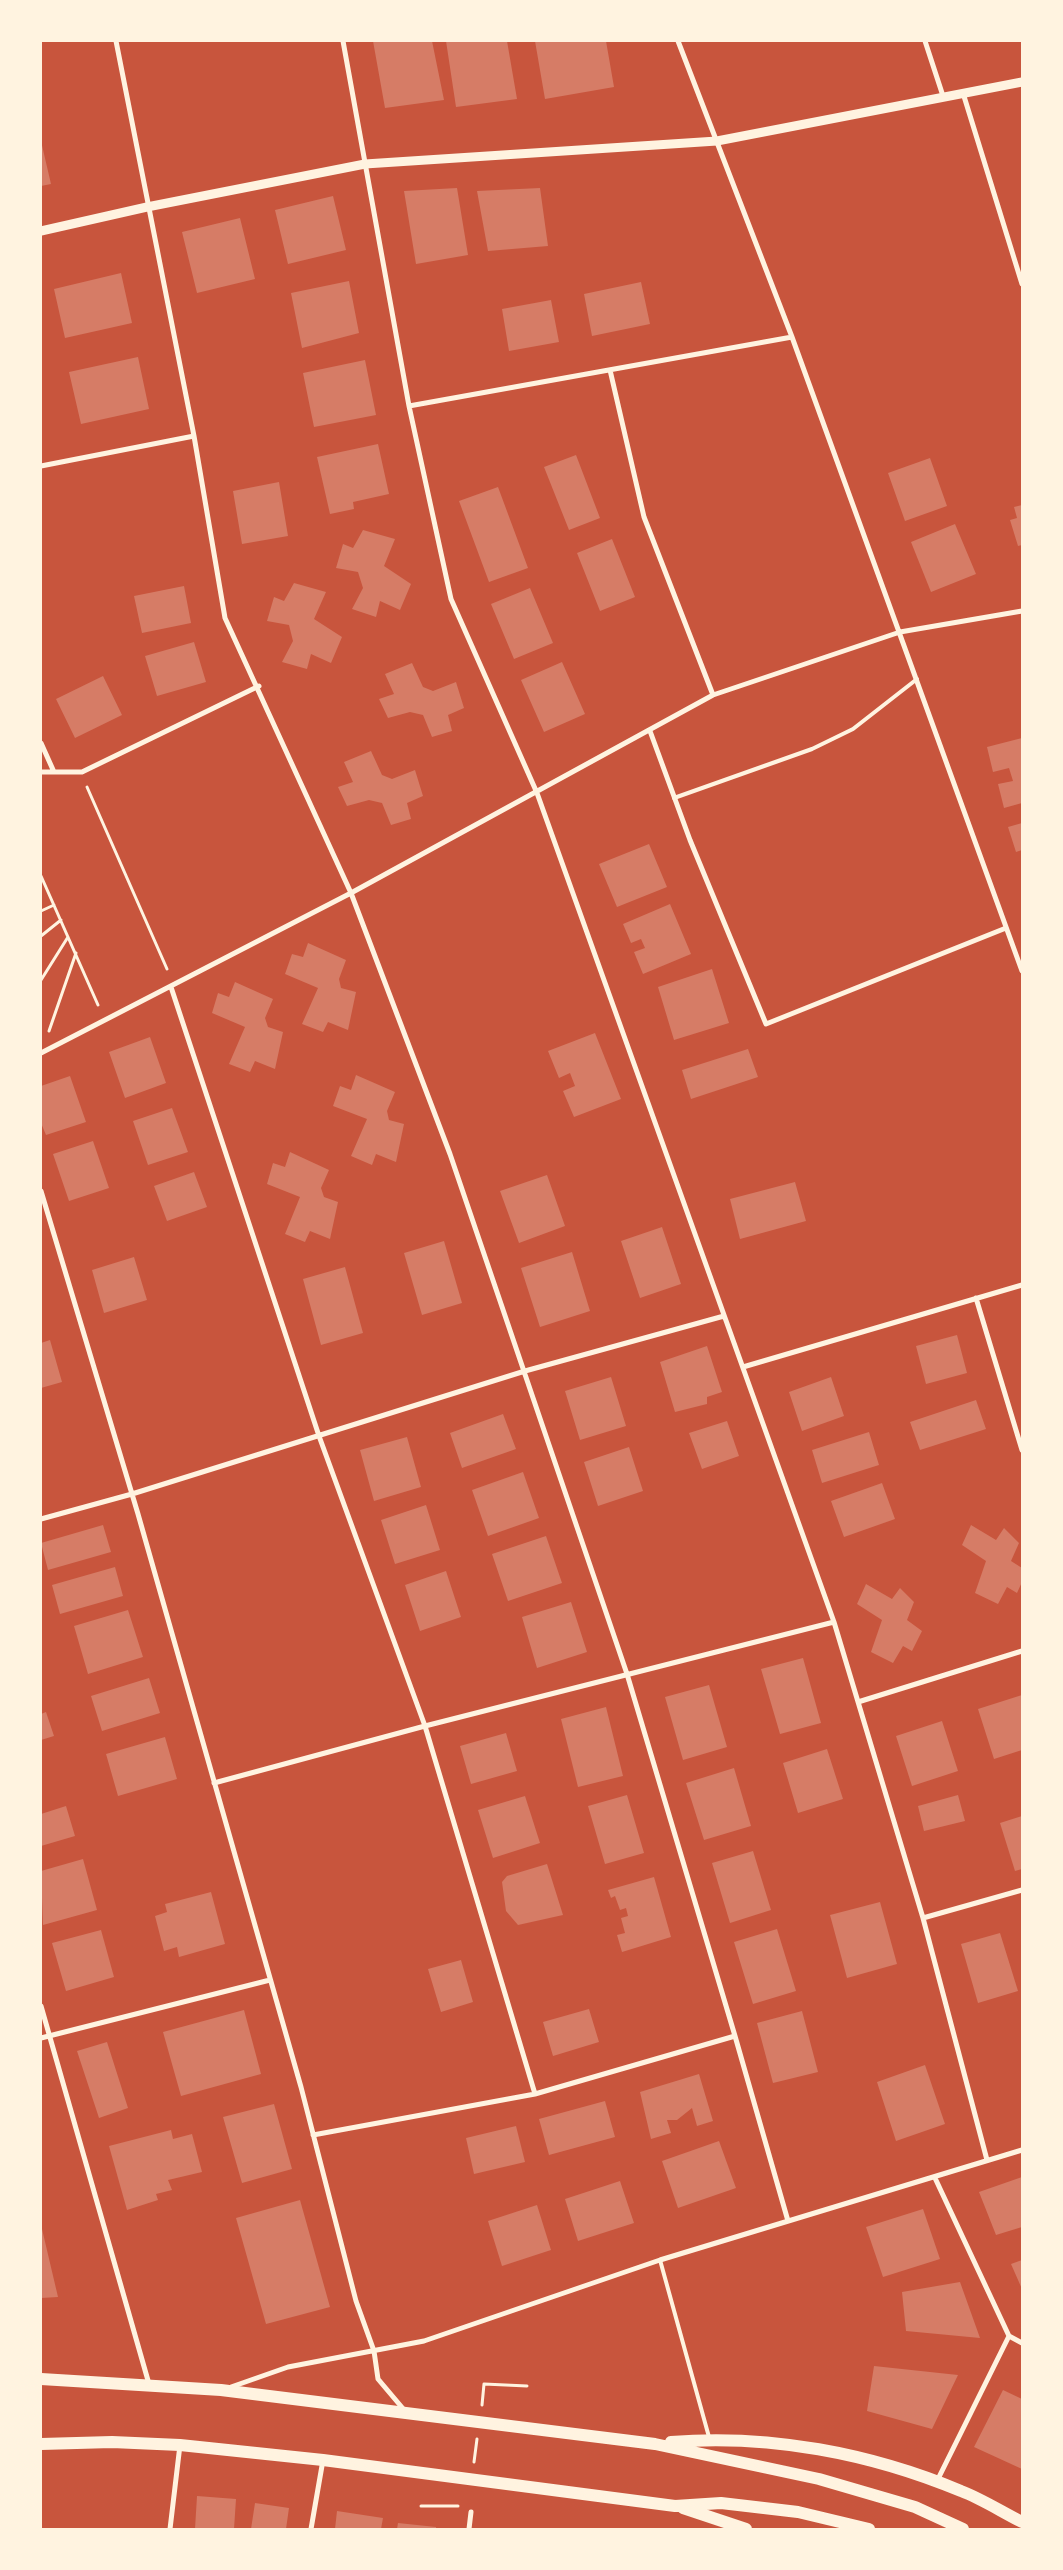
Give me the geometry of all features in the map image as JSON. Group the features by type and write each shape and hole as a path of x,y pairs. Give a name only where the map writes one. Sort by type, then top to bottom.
{"main road":[{"path":"41,2379 221,2390 655,2444 820,2479 915,2507 963,2529"},
{"path":"655,2444 709,2439 808,2446 852,2456 937,2481 963,2491 1022,2522"},
{"path":"41,2444 112,2442 180,2445 323,2460 675,2506 746,2529"},
{"path":"675,2506 721,2503 740,2505 798,2512 868,2529"}],"street":[{"path":"116,41 147,207 194,436 226,618 259,686 351,893 450,1154 627,1674 735,2036 788,2222"},
{"path":"343,41 364,164 410,406 451,599 537,794 834,1622 923,1918 987,2160"},
{"path":"678,41 792,337 1022,971"},
{"path":"925,41 943,96"},
{"path":"41,231 147,207 364,164 718,141 1022,82"},
{"path":"963,93 1022,284"},
{"path":"410,406 792,337"},
{"path":"610,370 644,516 714,695"},
{"path":"41,466 194,436"},
{"path":"41,1053 351,893 537,794 714,695 900,632 1022,611"},
{"path":"41,772 82,772 259,686"},
{"path":"650,731 674,798 766,1024 1006,928"},
{"path":"41,743 54,772"},
{"path":"171,987 319,1436 425,1726 535,2094"},
{"path":"41,1191 132,1494 214,1782 313,2135 356,2301 374,2351 378,2379 406,2413"},
{"path":"743,1367 1022,1285"},
{"path":"976,1298 1022,1450"},
{"path":"41,1519 132,1494 525,1371 724,1316"},
{"path":"214,1782 834,1622"},
{"path":"858,1702 1022,1650"},
{"path":"923,1918 1022,1890"},
{"path":"41,2038 270,1980"},
{"path":"41,2006 150,2387"},
{"path":"313,2135 535,2094 735,2036"},
{"path":"221,2390 288,2367 424,2341 660,2260 1022,2150"},
{"path":"935,2178 1010,2336 1022,2343"},
{"path":"937,2481 1010,2336"},
{"path":"170,2529 180,2445"},
{"path":"311,2529 323,2460"},
{"path":"469,2529 471,2512"}],"lane":[{"path":"674,798 812,749 844,733 917,679"},
{"path":"660,2260 709,2439"}],"path":[{"path":"87,787 167,969"},
{"path":"41,876 98,1005"},
{"path":"41,912 54,905"},
{"path":"41,936 61,920"},
{"path":"41,980 68,937"},
{"path":"49,1031 76,953"},
{"path":"481,2412 484,2384 527,2386"},
{"path":"473,2468 478,2431"},
{"path":"421,2506 459,2506"}],"building":[{"path":"373,41 432,41 444,100 385,108"},
{"path":"446,41 507,41 517,99 456,107"},
{"path":"535,41 606,41 614,87 545,99"},
{"path":"41,141 51,184 41,186"},
{"path":"457,188 468,255 416,264 404,191"},
{"path":"540,188 548,246 488,251 477,191"},
{"path":"333,196 346,250 288,264 275,210"},
{"path":"240,218 255,279 197,293 182,232"},
{"path":"121,273 132,323 65,338 54,289"},
{"path":"349,281 359,333 302,348 291,293"},
{"path":"641,282 650,324 592,336 584,294"},
{"path":"551,300 559,342 509,351 502,309"},
{"path":"138,357 149,409 81,424 69,372"},
{"path":"365,360 376,415 314,427 303,373"},
{"path":"378,444 389,494 353,502 354,509 330,514 317,457"},
{"path":"576,455 600,518 569,530 544,467"},
{"path":"930,458 947,506 905,521 888,473"},
{"path":"279,482 288,536 242,544 233,491"},
{"path":"498,487 528,568 489,582 459,501"},
{"path":"1022,505 1022,545 1018,546 1010,520 1017,518 1014,507"},
{"path":"955,524 976,574 931,592 911,542"},
{"path":"363,530 395,539 384,566 411,584 400,610 380,601 376,617 352,609 363,588 358,572 336,568 343,544 353,548"},
{"path":"612,539 635,597 600,611 577,553"},
{"path":"294,583 326,592 314,619 342,637 331,663 311,654 307,669 282,662 293,641 289,625 267,621 274,597 284,601"},
{"path":"184,586 191,623 142,633 134,596"},
{"path":"530,588 553,643 514,659 491,604"},
{"path":"194,642 206,682 157,696 145,656"},
{"path":"562,662 585,714 544,732 521,680"},
{"path":"412,663 423,687 433,691 456,682 464,708 448,715 452,731 432,737 423,715 410,712 388,718 379,699 394,694 385,674"},
{"path":"103,676 122,715 75,738 56,699"},
{"path":"1022,738 1022,803 1004,808 998,784 1013,781 1009,768 993,772 987,747"},
{"path":"371,751 382,775 392,779 415,770 423,796 407,803 411,819 391,825 382,803 369,800 347,806 338,787 353,782 344,762"},
{"path":"1022,823 1022,850 1016,852 1008,827"},
{"path":"649,844 667,887 617,907 599,864"},
{"path":"670,904 691,954 643,974 634,952 645,948 641,939 631,943 623,924"},
{"path":"308,943 346,960 339,979 341,988 356,992 348,1030 328,1022 323,1032 302,1024 318,988 285,974 292,954 303,957"},
{"path":"712,969 729,1023 674,1040 658,987"},
{"path":"235,982 273,999 265,1018 268,1027 283,1032 275,1069 255,1061 250,1072 229,1064 245,1027 212,1013 218,993 229,997"},
{"path":"595,1033 621,1099 574,1117 563,1091 575,1086 570,1073 559,1078 548,1051"},
{"path":"150,1037 166,1083 125,1098 109,1052"},
{"path":"748,1049 758,1077 691,1099 682,1070"},
{"path":"356,1075 395,1092 387,1111 389,1120 404,1124 396,1162 376,1154 372,1165 351,1156 367,1119 333,1106 340,1086 351,1090"},
{"path":"70,1076 86,1122 46,1135 41,1123 41,1086"},
{"path":"172,1108 188,1152 148,1165 133,1121"},
{"path":"93,1141 109,1188 69,1201 53,1154"},
{"path":"290,1152 329,1170 321,1188 324,1197 338,1202 330,1239 310,1231 305,1242 285,1234 300,1197 267,1184 273,1163 285,1167"},
{"path":"194,1172 207,1207 167,1221 154,1186"},
{"path":"547,1175 565,1226 519,1243 500,1191"},
{"path":"795,1182 806,1221 740,1239 730,1199"},
{"path":"662,1227 681,1284 640,1298 621,1241"},
{"path":"444,1241 462,1303 422,1315 404,1253"},
{"path":"572,1252 590,1311 540,1327 521,1268"},
{"path":"134,1257 147,1300 104,1313 92,1270"},
{"path":"345,1267 363,1333 321,1345 303,1279"},
{"path":"957,1335 967,1373 926,1384 916,1346"},
{"path":"50,1340 62,1382 41,1388 41,1343"},
{"path":"707,1346 722,1392 707,1397 707,1404 675,1412 660,1362"},
{"path":"611,1377 626,1426 580,1440 565,1391"},
{"path":"831,1377 844,1416 802,1431 789,1392"},
{"path":"976,1400 986,1429 920,1450 910,1422"},
{"path":"503,1414 516,1449 462,1468 450,1433"},
{"path":"727,1421 739,1456 702,1469 689,1433"},
{"path":"869,1432 879,1465 822,1483 812,1450"},
{"path":"407,1437 421,1487 374,1501 360,1450"},
{"path":"629,1447 643,1491 598,1506 584,1462"},
{"path":"523,1472 539,1518 488,1536 472,1490"},
{"path":"882,1483 895,1519 844,1537 831,1501"},
{"path":"426,1505 440,1550 395,1564 381,1520"},
{"path":"103,1525 111,1552 48,1570 41,1543"},
{"path":"971,1525 996,1540 1004,1528 1019,1543 1011,1561 1022,1568 1022,1582 1017,1593 1007,1587 998,1604 975,1593 986,1561 962,1545"},
{"path":"546,1536 562,1583 508,1601 492,1554"},
{"path":"115,1567 123,1596 60,1614 52,1585"},
{"path":"446,1571 461,1617 420,1631 405,1585"},
{"path":"866,1584 892,1599 900,1588 914,1602 907,1620 922,1631 912,1651 903,1646 893,1663 871,1652 882,1620 857,1604"},
{"path":"571,1602 587,1652 537,1668 522,1617"},
{"path":"128,1610 143,1657 88,1674 74,1626"},
{"path":"803,1658 821,1723 780,1734 761,1669"},
{"path":"149,1678 160,1713 102,1731 91,1696"},
{"path":"709,1685 727,1747 683,1760 665,1697"},
{"path":"1022,1695 1022,1750 994,1759 978,1709"},
{"path":"606,1707 623,1776 578,1787 561,1719"},
{"path":"46,1712 54,1736 41,1740 41,1714"},
{"path":"942,1721 958,1771 912,1786 896,1736"},
{"path":"506,1733 517,1771 471,1784 460,1746"},
{"path":"165,1737 177,1779 118,1796 106,1754"},
{"path":"827,1749 843,1799 798,1813 783,1763"},
{"path":"734,1768 751,1826 704,1840 686,1783"},
{"path":"627,1795 644,1853 605,1864 588,1806"},
{"path":"958,1795 965,1821 924,1831 918,1806"},
{"path":"525,1796 540,1843 493,1858 478,1810"},
{"path":"66,1806 75,1836 41,1846 41,1814"},
{"path":"1022,1816 1022,1869 1015,1871 1000,1823"},
{"path":"753,1851 771,1910 730,1923 712,1863"},
{"path":"83,1859 97,1910 43,1925 41,1871"},
{"path":"547,1864 563,1915 518,1925 506,1911 502,1882 507,1876"},
{"path":"654,1877 671,1937 622,1952 617,1935 625,1933 621,1918 628,1916 626,1908 620,1910 615,1896 611,1898 608,1890"},
{"path":"211,1892 225,1944 179,1957 177,1947 164,1951 155,1916 167,1912 165,1904"},
{"path":"880,1902 897,1964 847,1978 830,1915"},
{"path":"777,1929 796,1991 753,2004 734,1942"},
{"path":"101,1930 114,1977 66,1991 52,1943"},
{"path":"1000,1933 1018,1991 978,2003 961,1944"},
{"path":"461,1960 473,2002 441,2012 428,1969"},
{"path":"589,2009 599,2042 553,2056 543,2022"},
{"path":"244,2010 261,2074 181,2096 163,2032"},
{"path":"802,2011 818,2072 773,2083 757,2023"},
{"path":"107,2042 128,2108 99,2118 77,2051"},
{"path":"925,2065 945,2124 896,2141 877,2082"},
{"path":"699,2074 713,2121 697,2126 692,2108 677,2120 667,2120 671,2133 651,2139 640,2092"},
{"path":"605,2101 615,2137 549,2155 539,2119"},
{"path":"274,2104 292,2169 242,2183 223,2117"},
{"path":"516,2126 525,2162 474,2174 466,2138"},
{"path":"171,2130 173,2139 192,2134 202,2172 168,2180 172,2190 156,2194 158,2200 127,2210 109,2146"},
{"path":"719,2141 736,2188 678,2208 662,2161"},
{"path":"1022,2177 1022,2227 996,2235 979,2192"},
{"path":"620,2181 634,2223 578,2241 565,2199"},
{"path":"300,2200 330,2307 266,2324 236,2218"},
{"path":"537,2205 551,2250 502,2266 488,2221"},
{"path":"923,2209 940,2259 883,2277 866,2227"},
{"path":"42,2229 58,2297 41,2298"},
{"path":"1022,2260 1022,2289 1011,2264"},
{"path":"960,2282 980,2338 906,2331 902,2292"},
{"path":"874,2366 958,2375 932,2429 867,2411"},
{"path":"1003,2390 1022,2399 1022,2469 974,2447"},
{"path":"197,2496 236,2499 234,2529 195,2529"},
{"path":"255,2503 289,2508 286,2529 251,2529"},
{"path":"337,2511 383,2518 381,2529 335,2529"},
{"path":"398,2523 436,2527 436,2529 397,2529"}]}
